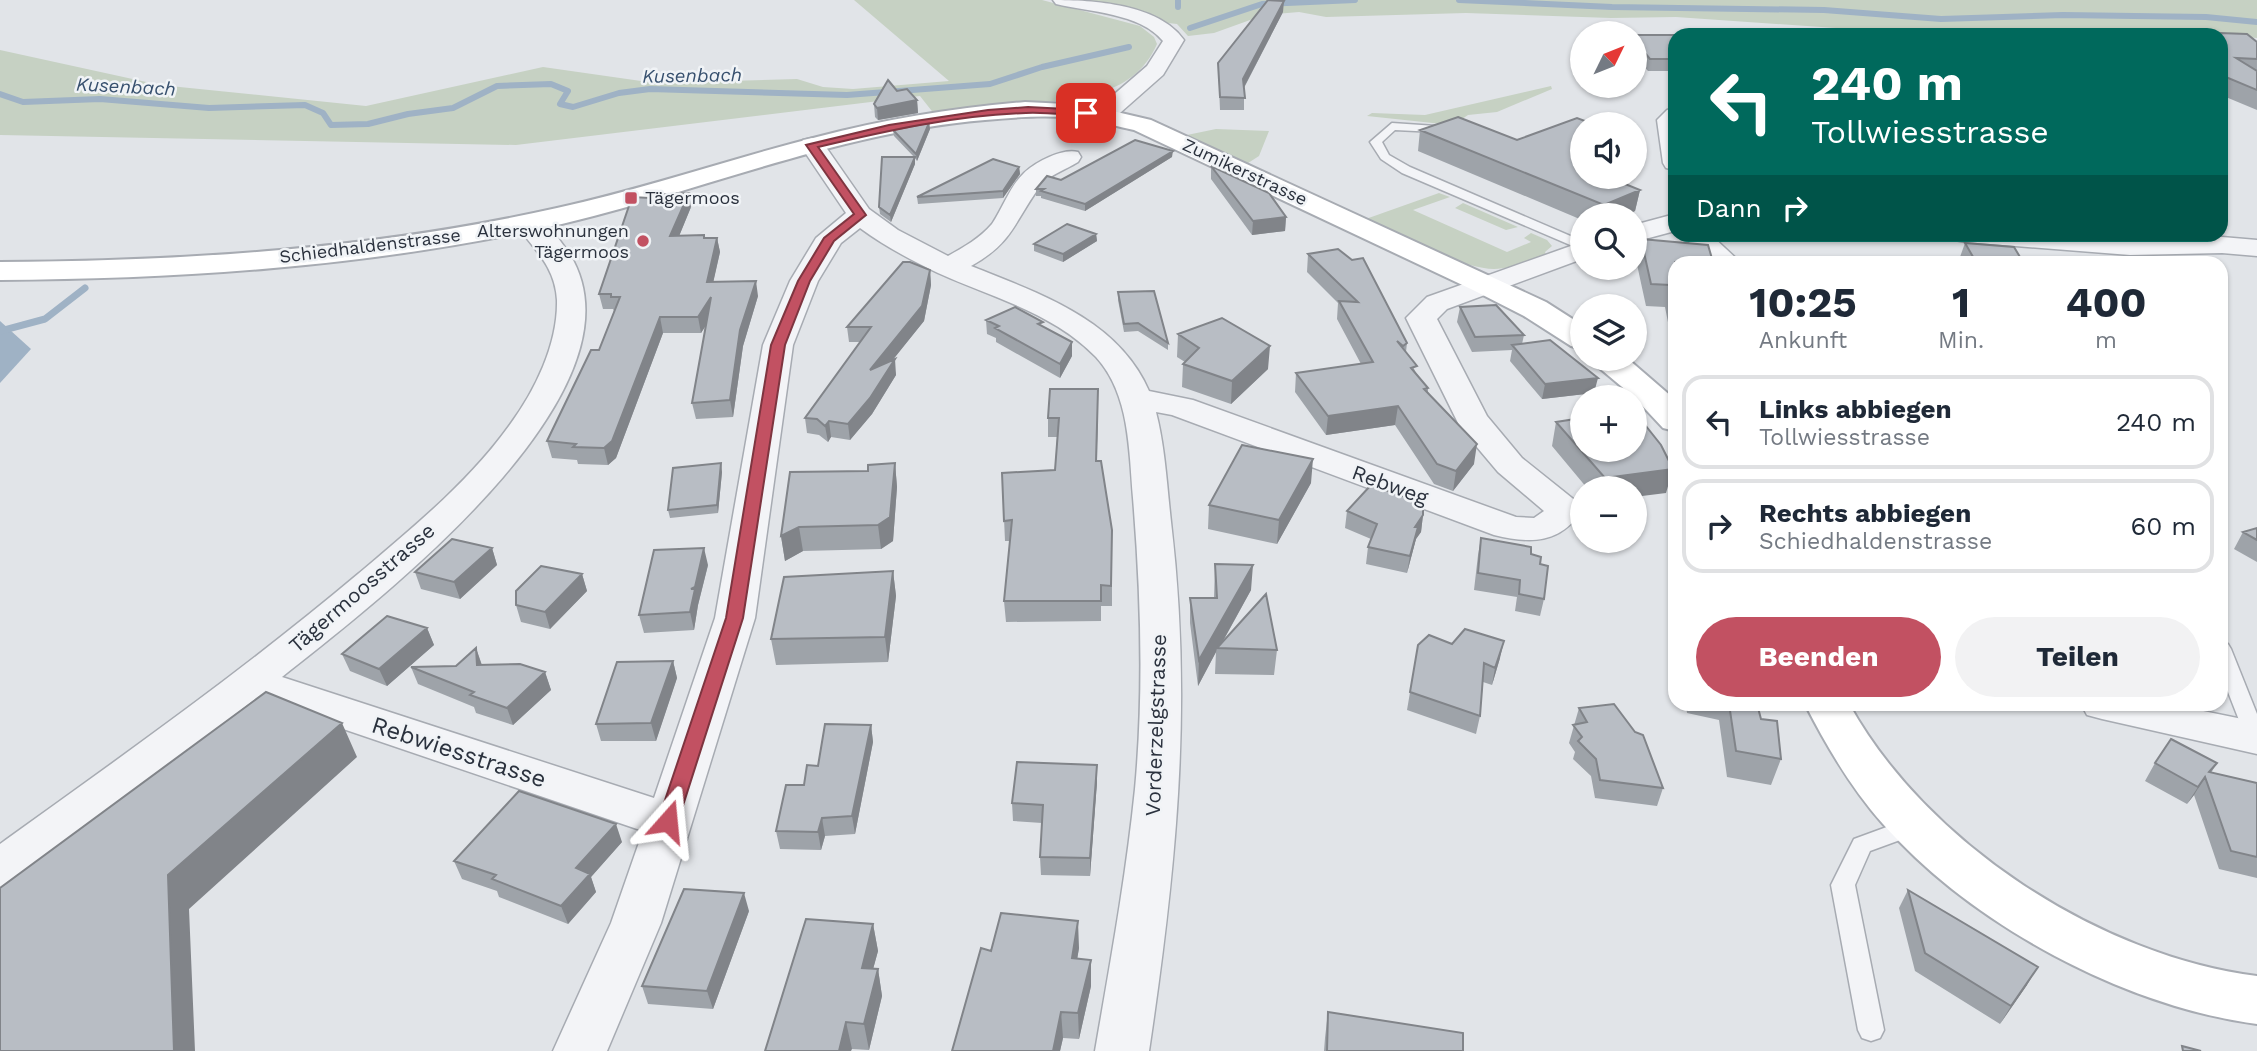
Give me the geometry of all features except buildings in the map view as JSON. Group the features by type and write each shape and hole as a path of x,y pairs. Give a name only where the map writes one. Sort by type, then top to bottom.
{"main road":[{"name":"Schiedhaldenstrasse","path":"0,271 111,269 272,258 410,244 528,223 637,196 811,145 939,119 1047,110 1104,115"},
{"name":"Zumikerstrasse","path":"1104,115 1142,125 1218,159 1484,284 1535,309 1570,331"},
{"path":"1623,371 1668,413"},
{"path":"1831,711 1858,760 1887,797 1914,826 1967,874 2037,919 2123,964 2187,986 2257,1000"}],"street":[{"path":"1063,0 1156,25 1171,34 1174,40 1166,56 1137,87 1104,115"},
{"path":"1047,110 1093,101 1137,87"},
{"path":"811,145 860,215 881,232 913,252 1051,312 1079,328 1122,367 1137,398"},
{"path":"948,267 981,249 1001,230 1033,178 1069,157"},
{"path":"580,1051 636,923 735,618 778,345 804,281 830,238 860,215"},
{"name":"Tägermoosstrasse","path":"0,870 250,682 354,599 446,516 522,432 544,396 562,357 569,326 571,295 566,268 551,244 528,223"},
{"path":"1647,230 1668,224"},
{"path":"1702,242 1719,256"},
{"path":"2067,242 2130,247 2222,245 2257,248"},
{"name":"Rebweg","path":"1137,398 1181,407 1507,527 1530,531 1545,528 1556,522 1564,510 1510,465 1472,420 1421,318 1437,303 1570,252"},
{"name":"Vorderzelgstrasse","path":"1122,1051 1148,881 1158,758 1160,656 1155,540 1137,398"},
{"name":"Rebwiesstrasse","path":"250,682 668,821"},
{"path":"2134,711 2256,738"}],"lane":[{"path":"1436,129 1392,126 1376,142 1385,157 1406,170 1570,243"},
{"path":"2228,667 2256,738"},
{"path":"1871,1030 1843,885 1862,845 1914,826"}],"green space":[{"path":"854,0 1042,0 1140,26 1154,37 1157,44 1144,65 1127,80 1107,90 1084,97 989,106 935,115 920,96 516,145 0,135 0,50 160,85 366,106 543,67 655,83 797,79 823,87 853,89 949,81"},
{"path":"1080,0 2257,0 2257,38 2228,36 2228,28 1836,28 1676,17 1611,18 1466,13 1326,17 1299,12 1264,15 1214,33 1188,36 1177,24 1159,22"},
{"path":"1551,86 1552,89 1497,112 1468,115 1462,119 1461,126 1367,116 1372,113 1425,115"},
{"path":"1216,129 1269,131 1259,156 1245,165 1187,135"},
{"path":"1439,193 1450,197 1413,210 1507,252 1531,242 1524,238 1531,233 1547,240 1552,246 1545,252 1546,255 1494,269 1447,257 1363,220"},
{"path":"1463,203 1518,227 1506,230 1455,208"}],"water":[{"path":"0,321 31,349 0,383"}],"waterway":[{"path":"1178,0 1178,7"},
{"name":"Kusenbach","path":"1190,28 1262,4 1355,0"},
{"name":"Kusenbach","path":"1459,0 1612,7 1824,10 1941,19 2063,15 2206,17 2257,22"},
{"name":"Kusenbach","path":"0,94 23,102 100,99 209,108 305,105 323,113 331,125 368,124 408,114 453,108 497,86 551,84 568,91 560,104 573,107 619,93 650,89 847,95 990,84 1042,67 1129,47"},
{"path":"0,331 45,319 85,288"}],"place":[{"name":"Tägermoos","path":"631,198"},
{"name":"Alterswohnungen Tägermoos","path":"643,241"}],"route":[{"path":"668,821 735,618 778,345 804,281 830,238 860,215 811,145 889,128 988,113 1028,110 1086,113"}]}
